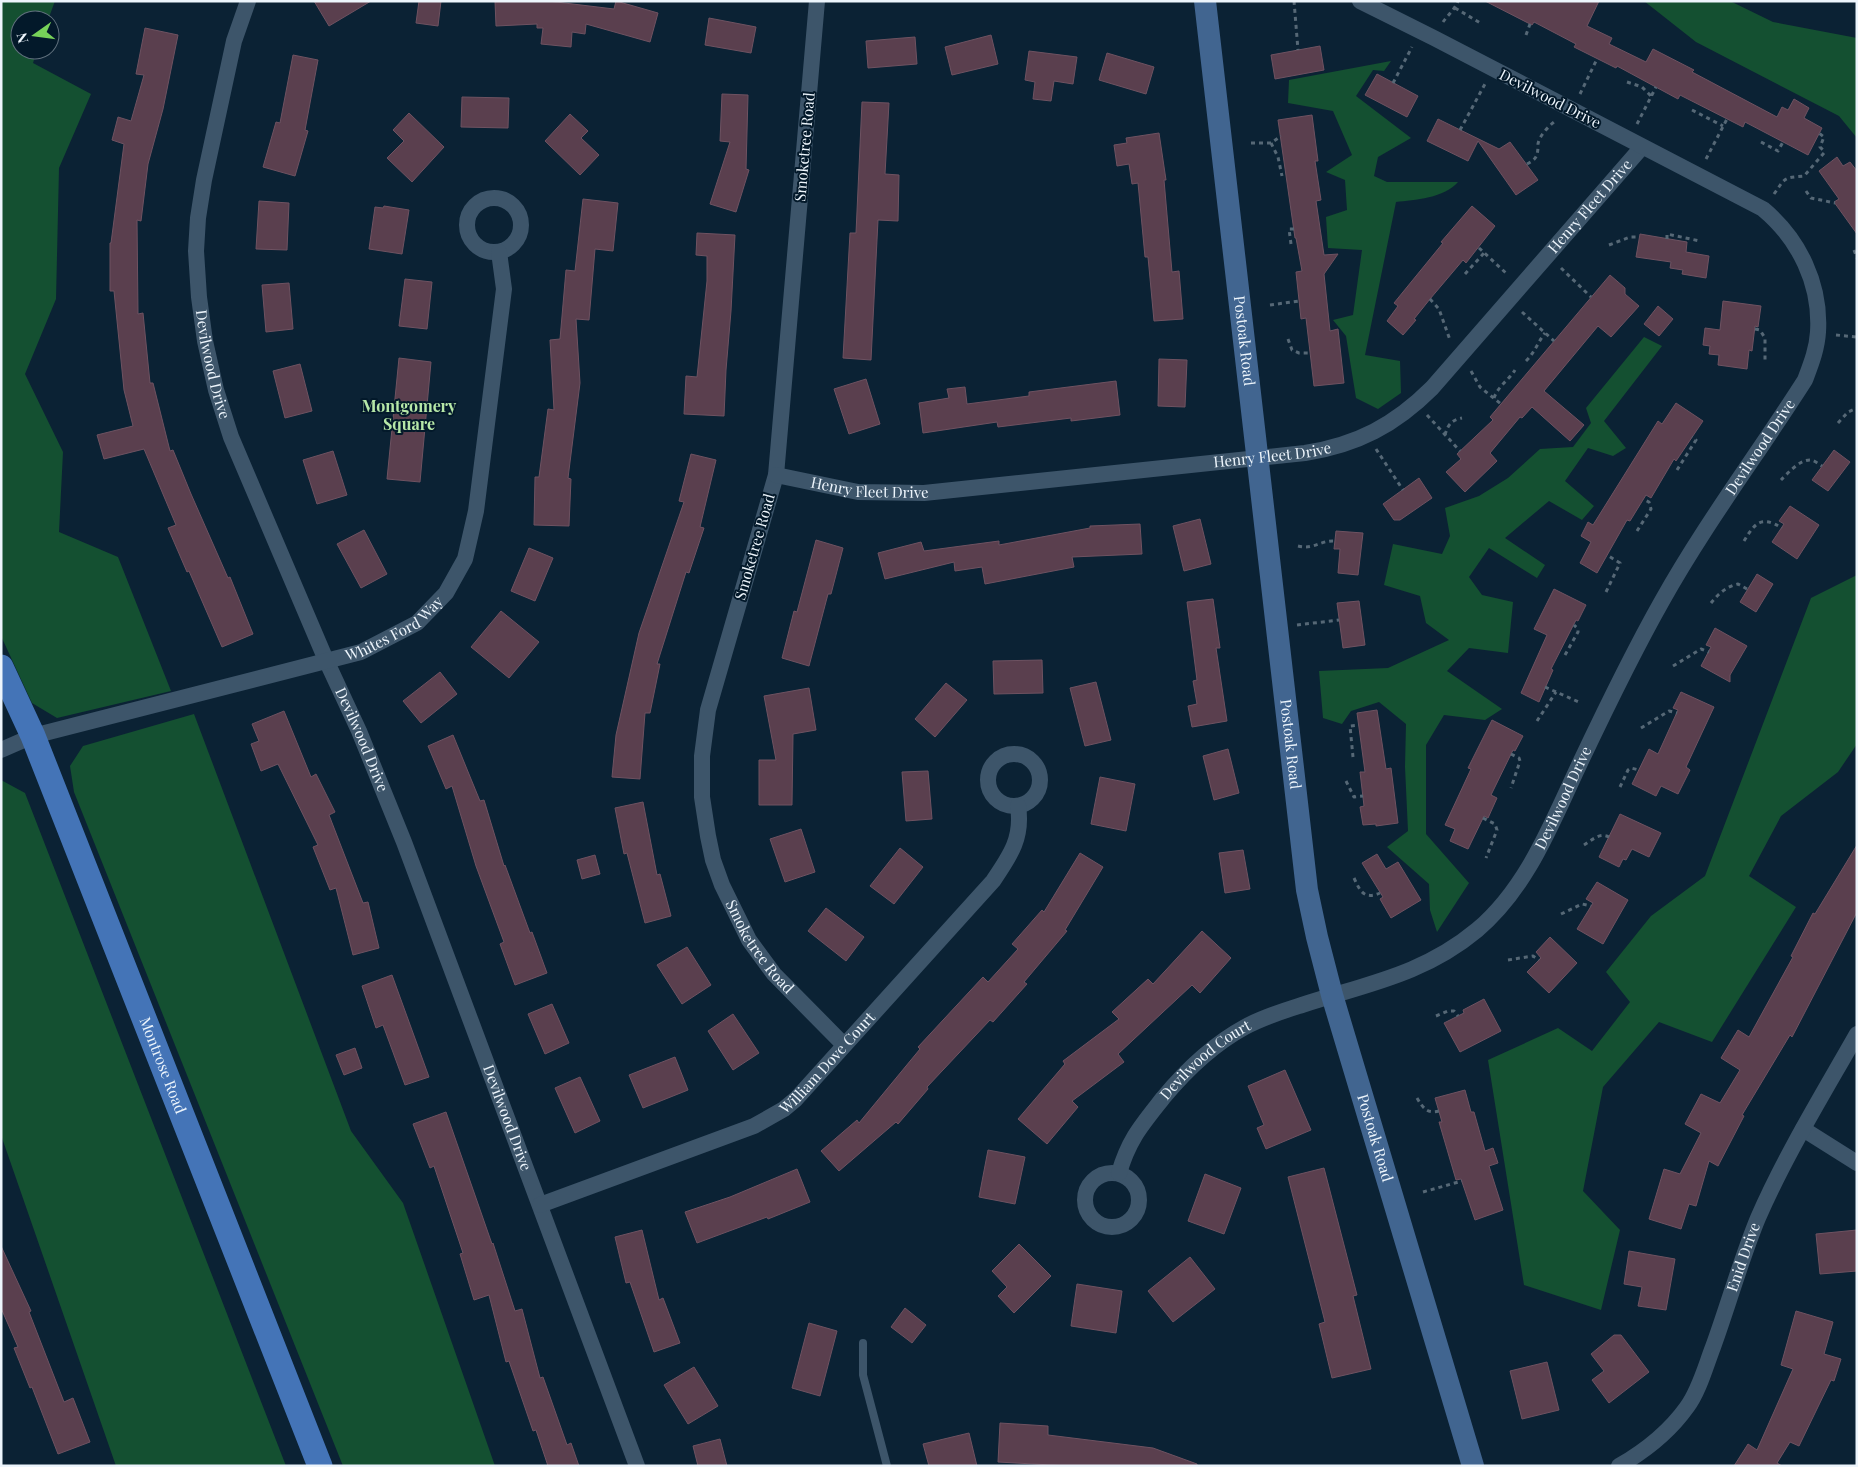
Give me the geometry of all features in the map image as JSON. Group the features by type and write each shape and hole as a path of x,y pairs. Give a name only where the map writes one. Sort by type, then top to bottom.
{"main road":[{"name":"Montrose Road","path":"1,667 33,736 320,1466"}],"street":[{"name":"Devilwood Drive","path":"248,1 234,41 204,180 198,218 196,251 199,297 208,358 216,390 231,437 326,660 359,731 404,842 637,1466"},
{"name":"Smoketree Road","path":"817,1 776,475 708,710 702,756 702,798 713,860 722,885 749,940 774,974 844,1045"},
{"name":"Postoak Road","path":"1205,1 1307,890 1332,995 1473,1466"},
{"name":"Devilwood Drive","path":"1332,995 1405,973 1435,959 1478,929 1514,891 1537,853 1618,684 1673,582 1746,466 1784,414 1805,380 1814,355 1818,333 1818,313 1814,289 1800,253 1778,222 1763,209 1360,1"},
{"name":"Henry Fleet Drive","path":"776,475 858,492 924,493 1322,450 1367,436 1390,423 1416,404 1461,355 1548,256 1636,143"},
{"name":"Whites Ford Way","path":"1,750 33,736 360,652 418,623 446,593 464,559 476,511 504,289 499,252"},
{"name":"William Dove Court","path":"540,1206 738,1132 770,1117 796,1099 993,881 1010,856 1018,836 1020,820 1018,806"},
{"name":"Devilwood Court","path":"1119,1173 1125,1152 1136,1132 1174,1084 1203,1055 1247,1026 1271,1015 1332,995"},
{"name":"Enid Drive","path":"1619,1466 1652,1444 1672,1425 1688,1405 1706,1366 1758,1220 1779,1174 1857,1034"},
{"path":"1803,1129 1857,1163"}],"lane":[{"path":"863,1343 863,1375 887,1466"}],"path":[{"path":"1294,1 1298,50"},
{"path":"1393,82 1427,35 1455,8 1458,1"},
{"path":"1455,8 1482,24"},
{"path":"1526,34 1530,24"},
{"path":"1527,164 1533,161 1537,154 1542,136 1569,109 1597,59"},
{"path":"1460,130 1492,69"},
{"path":"1627,82 1642,87 1651,96"},
{"path":"1636,143 1651,96 1656,87"},
{"path":"1692,110 1723,126"},
{"path":"1697,175 1727,119"},
{"path":"1763,209 1787,177 1804,176 1824,153 1820,147 1824,137 1820,133"},
{"path":"1251,142 1271,144 1281,136"},
{"path":"1761,142 1778,151 1783,142"},
{"path":"1271,144 1278,157 1282,176"},
{"path":"1806,191 1811,198 1835,204"},
{"path":"1291,244 1289,229 1294,229"},
{"path":"1667,239 1667,234 1700,241"},
{"path":"1609,245 1630,237 1639,237"},
{"path":"1479,248 1520,287"},
{"path":"1854,250 1857,258"},
{"path":"1465,274 1484,253"},
{"path":"1548,256 1591,297"},
{"path":"1430,299 1439,309 1450,339 1480,387 1500,404"},
{"path":"1509,300 1554,341"},
{"path":"1270,304 1299,301"},
{"path":"1755,329 1760,330 1765,338 1765,363"},
{"path":"1526,361 1534,354 1538,342 1545,333"},
{"path":"1288,339 1292,350 1299,353 1310,353"},
{"path":"1494,398 1515,370"},
{"path":"1416,404 1460,452"},
{"path":"1838,423 1848,412 1857,408"},
{"path":"1445,435 1450,423 1462,418"},
{"path":"1367,436 1403,490"},
{"path":"1677,470 1696,440 1692,437"},
{"path":"1781,480 1790,470 1809,460 1822,466"},
{"path":"1637,531 1651,510 1649,502 1644,499"},
{"path":"1744,541 1752,527 1758,523 1773,522 1782,528"},
{"path":"1298,546 1308,548 1322,542 1335,541"},
{"path":"1606,592 1620,562 1607,555"},
{"path":"1710,602 1732,585 1738,584 1747,589"},
{"path":"1277,628 1340,620"},
{"path":"1565,655 1578,632 1574,625"},
{"path":"1672,666 1701,649 1708,652"},
{"path":"1545,687 1581,703"},
{"path":"1537,721 1556,692"},
{"path":"1641,728 1669,711 1677,713"},
{"path":"1353,757 1350,726 1358,725"},
{"path":"1511,754 1519,758 1520,761 1512,788"},
{"path":"1620,787 1628,770 1632,768 1639,770"},
{"path":"1346,781 1354,797 1363,796"},
{"path":"1483,818 1495,824 1497,830 1486,858"},
{"path":"1584,845 1598,836 1605,835 1609,837"},
{"path":"1354,878 1360,889 1367,895 1373,896 1380,893"},
{"path":"1561,914 1582,904 1591,906"},
{"path":"1508,960 1533,956 1539,960"},
{"path":"1436,1016 1448,1011 1454,1011 1458,1016"},
{"path":"1417,1098 1423,1108 1429,1112 1439,1111"},
{"path":"1423,1192 1462,1181"}],"green space":[{"path":"1,1 55,1 52,10 10,10 10,60 34,60 33,63 91,94 59,168 56,299 25,374 63,452 59,532 118,557 171,691 57,718 32,703 1,636"},
{"path":"1644,1 1730,1 1773,22 1857,38 1857,138 1839,116 1696,42"},
{"path":"1391,61 1384,71 1373,70 1356,96 1411,138 1378,157 1374,176 1387,182 1458,182 1445,192 1437,195 1396,202 1365,355 1400,361 1401,393 1378,409 1356,398 1346,336 1333,320 1353,315 1362,250 1328,248 1326,217 1347,210 1345,180 1326,172 1352,155 1333,111 1288,103 1289,80"},
{"path":"1644,337 1662,346 1604,421 1626,448 1613,456 1588,448 1565,481 1594,506 1582,520 1549,501 1505,538 1545,565 1537,578 1489,548 1469,577 1482,595 1513,602 1508,653 1469,648 1447,671 1502,709 1485,720 1444,715 1426,745 1426,834 1469,883 1437,932 1430,910 1429,884 1387,847 1408,831 1405,767 1406,724 1379,702 1351,711 1342,724 1323,718 1319,671 1388,668 1449,640 1426,623 1420,596 1384,585 1393,544 1442,554 1450,536 1445,508 1479,496 1508,478 1540,449 1573,447 1591,423 1586,408"},
{"path":"1857,575 1857,744 1838,772 1781,816 1749,876 1796,907 1712,1042 1659,1022 1603,1087 1583,1191 1620,1230 1601,1310 1524,1285 1488,1060 1558,1028 1592,1051 1630,1002 1606,972 1651,916 1705,876 1811,598"},
{"path":"194,714 351,1131 403,1203 495,1466 343,1466 74,792 70,766 83,746"},
{"path":"1,780 25,793 286,1466 116,1466 1,1135"}],"building":[{"path":"314,1 371,1 329,26"},
{"path":"419,1 441,1 438,26 416,23"},
{"path":"495,1 548,1 614,9 616,1 658,13 650,42 586,24 585,34 572,32 571,47 541,44 543,28 537,28 537,24 496,26"},
{"path":"1485,1 1599,1 1587,26 1612,38 1609,44 1646,62 1653,49 1777,117 1782,107 1788,110 1794,99 1809,108 1804,118 1822,128 1808,155 1745,122 1743,127 1680,95 1678,99 1617,66 1616,68 1574,47 1576,44 1534,22 1532,25"},
{"path":"709,18 756,27 751,53 705,45"},
{"path":"145,28 178,35 163,109 148,164 141,221 137,220 138,314 143,313 150,383 153,383 170,451 173,450 228,578 230,577 253,634 222,647 168,528 176,525 144,449 104,459 97,435 133,426 124,390 114,291 110,291 110,243 124,144 112,140 118,117 131,121 144,75 136,74"},
{"path":"991,35 998,64 952,75 945,47"},
{"path":"915,37 917,64 868,68 866,41"},
{"path":"1320,46 1324,70 1275,79 1271,55"},
{"path":"1029,51 1077,57 1073,84 1054,81 1051,101 1033,99 1035,82 1025,80"},
{"path":"1107,53 1154,67 1146,94 1099,80"},
{"path":"293,55 318,60 305,130 308,131 295,176 263,167 276,122 280,123"},
{"path":"1377,74 1418,96 1407,117 1365,95"},
{"path":"722,94 748,95 746,169 749,170 736,212 710,204 730,142 720,141"},
{"path":"462,97 509,98 508,128 461,127"},
{"path":"862,102 889,103 885,174 899,175 898,221 878,220 871,360 843,358 850,233 856,233"},
{"path":"409,113 444,147 412,182 387,158 404,141 393,130"},
{"path":"570,114 588,131 581,138 599,155 580,175 545,141"},
{"path":"1312,115 1318,161 1315,161 1321,200 1316,201 1324,255 1338,254 1324,274 1330,331 1338,329 1344,383 1314,386 1306,318 1301,319 1296,272 1302,271 1295,238 1278,120"},
{"path":"1438,119 1499,149 1510,142 1538,180 1516,195 1478,141 1468,161 1427,141"},
{"path":"1159,133 1166,180 1164,180 1172,272 1179,271 1183,319 1154,321 1148,257 1145,257 1138,183 1132,184 1129,164 1117,166 1114,145 1127,143 1126,138"},
{"path":"1837,157 1843,166 1850,162 1857,171 1857,234 1834,202 1839,199 1819,171"},
{"path":"583,199 618,203 613,251 595,249 589,320 576,319 580,383 568,478 571,479 569,526 534,525 535,477 539,477 548,409 554,410 550,340 560,339 566,270 575,271"},
{"path":"259,201 289,203 287,250 256,249"},
{"path":"384,206 409,210 402,254 369,249 375,207 383,208"},
{"path":"1472,206 1495,226 1466,263 1463,260 1430,299 1403,335 1387,321 1398,306 1394,303 1443,243 1441,242"},
{"path":"697,233 735,235 724,416 684,414 686,376 697,377 707,281 707,256 696,255"},
{"path":"1640,234 1687,242 1686,252 1709,256 1706,278 1682,274 1683,270 1670,268 1671,262 1636,257"},
{"path":"1610,275 1625,288 1625,294 1639,306 1611,337 1598,326 1544,391 1584,425 1570,441 1532,407 1522,418 1520,417 1490,453 1497,461 1465,492 1446,472 1461,459 1457,454 1493,420 1490,417"},
{"path":"405,279 432,282 427,329 399,326"},
{"path":"289,283 293,329 266,332 262,285"},
{"path":"1723,301 1761,306 1758,327 1755,326 1752,351 1749,350 1747,369 1718,365 1719,355 1709,354 1710,346 1703,345 1705,328 1720,330"},
{"path":"1658,306 1673,319 1659,336 1644,324"},
{"path":"399,358 431,362 420,482 387,479"},
{"path":"1159,359 1187,360 1185,407 1158,406"},
{"path":"300,364 312,411 285,418 273,371"},
{"path":"866,379 880,424 849,434 834,389"},
{"path":"1116,381 1120,415 1071,421 1071,418 998,427 997,422 923,433 919,403 949,398 947,389 965,387 967,404 1029,396 1029,392"},
{"path":"1676,403 1703,421 1676,461 1674,459 1651,498 1646,495 1630,521 1627,520 1597,573 1580,563 1591,542 1581,536 1588,522 1593,525 1658,421 1662,424"},
{"path":"1834,450 1850,462 1828,491 1812,480"},
{"path":"333,451 347,495 317,504 303,460"},
{"path":"691,454 716,460 700,527 704,528 689,573 686,572 657,664 660,664 650,713 645,713 640,779 612,777 616,735 639,633 684,502 679,501"},
{"path":"1419,478 1432,498 1400,520 1394,520 1383,504"},
{"path":"1790,506 1819,525 1797,559 1772,542 1784,524 1779,521"},
{"path":"1200,519 1211,564 1184,571 1173,526"},
{"path":"1140,524 1142,554 1072,557 1074,567 985,584 982,567 955,571 954,562 885,579 878,553 921,542 924,551 999,541 999,545 1090,528 1090,526"},
{"path":"364,530 387,574 361,588 337,544"},
{"path":"1336,531 1363,533 1358,575 1338,573 1340,549 1334,549"},
{"path":"816,540 843,548 831,594 828,594 809,666 782,658 794,611 797,612"},
{"path":"529,548 553,558 535,601 511,591"},
{"path":"1757,574 1773,584 1756,612 1740,602"},
{"path":"1554,589 1586,605 1578,621 1576,620 1551,669 1553,670 1539,702 1521,693 1547,635 1534,629"},
{"path":"1213,599 1220,648 1216,648 1227,721 1192,727 1188,706 1197,704 1193,681 1197,680 1187,602"},
{"path":"1359,601 1365,645 1343,648 1337,603"},
{"path":"501,611 539,642 509,678 471,647"},
{"path":"1715,628 1747,646 1730,675 1730,682 1701,666 1711,647 1706,645"},
{"path":"1042,660 1043,693 994,694 993,661"},
{"path":"440,672 457,694 421,723 403,701"},
{"path":"1096,682 1111,740 1085,746 1070,688"},
{"path":"946,683 967,700 935,737 915,719"},
{"path":"809,688 816,730 793,734 792,805 759,805 759,760 776,760 764,696"},
{"path":"1681,692 1714,707 1686,767 1690,770 1678,794 1661,786 1656,796 1632,784 1649,749 1658,754 1678,710 1673,708"},
{"path":"1377,710 1386,769 1391,768 1398,823 1376,826 1376,824 1363,825 1360,807 1364,806 1360,772 1365,772 1357,713"},
{"path":"284,711 311,777 316,774 335,812 329,815 363,903 368,902 379,948 353,955 336,888 330,890 313,847 318,845 278,764 261,771 251,744 259,741 252,724"},
{"path":"1492,720 1523,736 1515,751 1513,750 1491,795 1497,798 1488,818 1484,816 1468,849 1450,841 1455,829 1445,825 1471,769 1468,768"},
{"path":"453,735 480,801 484,800 504,866 547,973 515,985 500,944 504,942 476,866 452,786 446,789 428,746"},
{"path":"1228,749 1239,793 1214,800 1203,756"},
{"path":"928,771 932,819 906,821 902,772"},
{"path":"1100,777 1135,784 1126,831 1091,824"},
{"path":"643,802 657,875 660,874 671,916 645,923 627,853 624,854 615,808"},
{"path":"1620,814 1661,833 1649,857 1632,849 1626,860 1623,859 1619,867 1599,857"},
{"path":"801,829 815,872 785,882 770,839"},
{"path":"1857,845 1857,912 1792,1037 1790,1035 1742,1115 1744,1116 1718,1166 1709,1161 1696,1206 1689,1204 1681,1229 1649,1219 1664,1169 1680,1174 1701,1133 1685,1124 1701,1094 1720,1103 1740,1070 1721,1058 1738,1030 1749,1037 1793,957 1791,956 1813,913 1815,914"},
{"path":"900,848 923,867 894,904 870,886"},
{"path":"1243,850 1250,889 1225,893 1219,853"},
{"path":"1080,853 1103,867 1065,930 1067,931 1024,982 1027,984 993,1022 990,1020 927,1087 928,1089 898,1124 896,1122 839,1171 821,1151 857,1120 859,1123 920,1049 918,1047 983,977 988,982 1018,949 1012,944 1042,910 1044,912"},
{"path":"1377,854 1386,869 1398,862 1421,900 1391,918 1380,899 1383,897 1362,863"},
{"path":"595,855 600,874 582,879 577,860"},
{"path":"1597,882 1628,900 1603,944 1577,929 1593,903 1586,899"},
{"path":"826,908 864,937 846,961 808,931"},
{"path":"1202,931 1231,958 1200,993 1192,985 1118,1054 1124,1062 1072,1101 1078,1107 1047,1144 1018,1119 1065,1064 1063,1061 1119,1019 1112,1012 1148,979 1153,984"},
{"path":"1550,937 1577,963 1549,993 1527,972 1541,958 1536,952"},
{"path":"687,947 711,985 682,1004 657,965"},
{"path":"392,975 429,1077 405,1085 383,1025 376,1028 362,986"},
{"path":"1484,999 1501,1031 1460,1052 1444,1023 1464,1013 1463,1010"},
{"path":"552,1004 569,1043 545,1054 528,1014"},
{"path":"733,1014 759,1053 733,1070 708,1031"},
{"path":"355,1048 362,1068 344,1075 336,1055"},
{"path":"675,1057 688,1090 643,1108 629,1075"},
{"path":"1285,1070 1311,1130 1266,1149 1257,1128 1264,1125 1248,1086"},
{"path":"580,1077 600,1121 575,1133 555,1088"},
{"path":"1465,1090 1471,1112 1474,1112 1485,1151 1493,1148 1498,1163 1489,1166 1503,1210 1475,1220 1461,1179 1456,1180 1439,1122 1442,1122 1435,1098"},
{"path":"446,1112 515,1311 522,1309 540,1378 543,1377 567,1445 571,1443 579,1466 548,1466 536,1430 533,1431 509,1361 506,1362 489,1295 474,1300 460,1254 463,1253 434,1166 430,1168 413,1124"},
{"path":"988,1150 1025,1157 1015,1204 979,1197"},
{"path":"1324,1168 1357,1295 1353,1296 1371,1369 1332,1378 1319,1324 1325,1322 1288,1177"},
{"path":"797,1169 810,1202 768,1219 767,1217 697,1243 685,1212 730,1197"},
{"path":"1205,1174 1241,1188 1224,1234 1188,1221"},
{"path":"642,1230 659,1300 663,1298 680,1343 654,1352 630,1282 626,1283 615,1237"},
{"path":"1857,1230 1857,1271 1820,1274 1816,1234"},
{"path":"1019,1244 1051,1276 1014,1313 998,1296 1007,1287 992,1271"},
{"path":"1,1246 31,1311 29,1312 64,1402 73,1398 90,1442 58,1454 32,1387 30,1388 14,1348 18,1347 1,1308"},
{"path":"1629,1251 1675,1259 1666,1310 1638,1306 1642,1287 1624,1284"},
{"path":"1190,1257 1215,1289 1173,1322 1148,1291"},
{"path":"1077,1284 1122,1291 1116,1333 1071,1326"},
{"path":"905,1308 926,1325 912,1343 891,1327"},
{"path":"1796,1311 1833,1322 1824,1354 1841,1359 1834,1381 1831,1380 1799,1446 1790,1442 1777,1463 1782,1466 1734,1466 1748,1444 1757,1450 1793,1369 1781,1365"},
{"path":"809,1323 837,1331 820,1396 792,1388"},
{"path":"1614,1335 1621,1335 1649,1372 1609,1403 1592,1380 1604,1371 1591,1354"},
{"path":"1547,1362 1559,1410 1522,1419 1510,1371"},
{"path":"694,1367 718,1406 688,1424 664,1385"},
{"path":"1000,1423 1048,1426 1048,1435 1153,1448 1197,1464 1197,1466 1069,1466 998,1462"},
{"path":"969,1433 977,1466 929,1466 923,1444"},
{"path":"720,1439 727,1466 698,1466 693,1446"}],"district":[{"name":"Montgomery Square","path":"409,415"}]}
